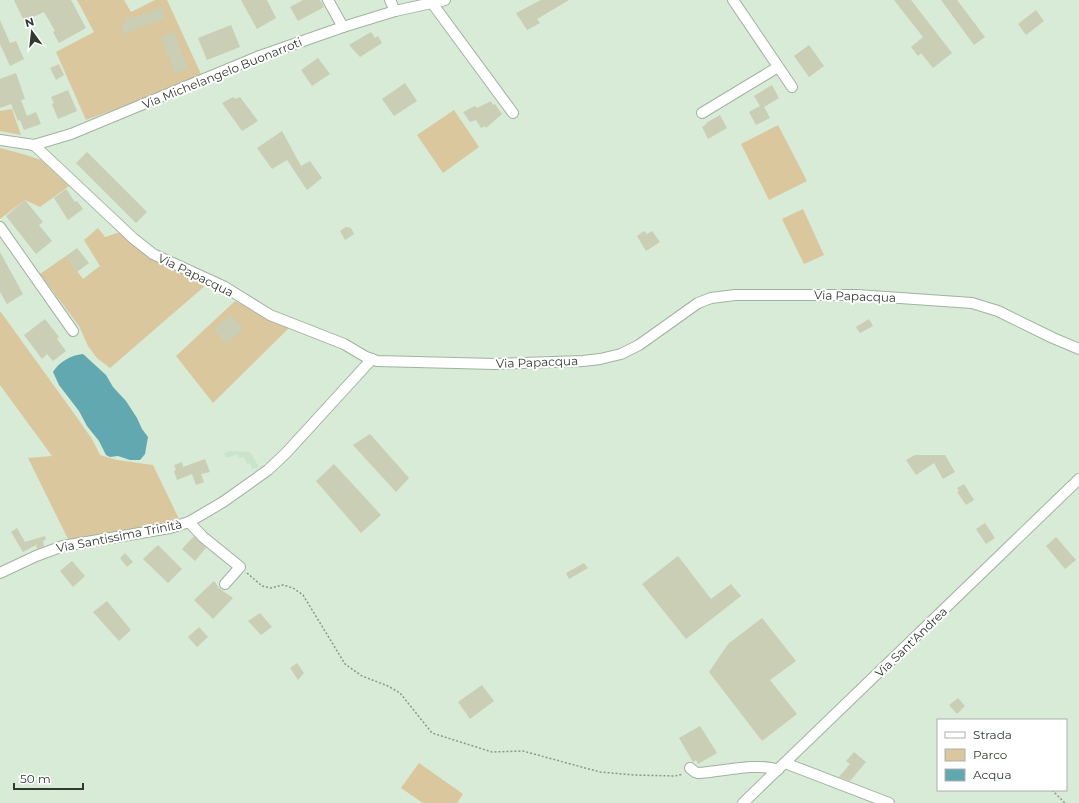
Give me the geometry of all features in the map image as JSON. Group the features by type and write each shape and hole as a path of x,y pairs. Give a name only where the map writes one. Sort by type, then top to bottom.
{"street":[{"path":"328,0 343,27"},
{"path":"390,0 395,11"},
{"name":"Via Michelangelo Buonarroti","path":"0,140 34,145 71,134 257,57 343,27 395,11 445,0"},
{"path":"733,0 792,87"},
{"path":"432,3 513,113"},
{"path":"702,113 778,67"},
{"name":"Via Papacqua","path":"34,145 148,251 225,287 270,315 344,344 372,359 387,362 496,364 584,361 600,359 621,354 639,345 690,307 707,300 731,295 798,294 876,296 977,304 998,310 1053,338 1079,349"},
{"path":"0,227 73,331"},
{"name":"Via Santissima Trinità","path":"0,573 36,556 63,546 162,530 189,522 239,491 272,466 312,426 372,359"},
{"name":"Via Sant'Andrea","path":"742,803 1079,480"},
{"path":"189,522 203,537 240,567 225,584"},
{"path":"692,770 702,773 761,767 781,767 889,803"}],"path":[{"path":"240,567 262,586 271,588 282,586 293,588 302,595 345,664 362,676 388,686 400,693 432,733 492,752 522,751 600,772 675,776 692,770"},
{"path":"1053,791 1065,803"}],"shaded area":[{"path":"229,451 250,452 259,467 252,469 250,463 247,464 244,457 239,458 238,454 226,458 224,453"}],"green space":[{"path":"77,0 124,0 131,12 155,0 167,0 201,74 146,98 86,120 56,52 94,32"},
{"path":"12,109 21,135 0,131 0,111"},
{"path":"454,110 479,147 443,173 417,135"},
{"path":"778,125 807,181 769,200 741,144"},
{"path":"0,148 41,160 69,186 40,207 25,200 0,219"},
{"path":"803,209 824,255 804,264 782,219"},
{"path":"98,228 105,237 120,232 206,285 110,368 97,358 88,346 79,326 40,274 66,256 83,279 100,266 84,240"},
{"path":"235,301 290,327 213,403 176,356"},
{"path":"0,311 92,439 100,455 117,460 153,465 180,521 155,527 68,539 28,458 52,456 0,385"},
{"path":"419,763 463,794 457,803 423,803 401,788"}],"water":[{"path":"83,354 106,375 113,387 126,401 148,437 145,454 140,460 130,460 118,456 110,457 106,455 99,441 87,426 79,411 59,385 53,372 56,368 66,360"}],"building":[{"path":"14,0 71,0 86,28 59,43 53,32 55,31 44,12 24,21"},
{"path":"241,0 267,0 276,18 257,29"},
{"path":"303,0 320,0 324,7 298,21 290,7"},
{"path":"541,0 569,0 537,19 540,23 527,30 516,13"},
{"path":"894,0 911,0 952,53 933,68 921,53 918,56 911,47 923,37"},
{"path":"941,0 957,0 985,37 974,45"},
{"path":"162,7 166,17 124,34 121,26 126,24 124,19 133,16 134,18"},
{"path":"1036,10 1044,21 1026,35 1018,24"},
{"path":"0,20 10,43 16,41 24,59 10,66 0,44"},
{"path":"231,25 240,47 207,60 198,38"},
{"path":"174,32 188,68 175,73 161,37"},
{"path":"371,32 375,38 378,36 382,43 360,57 349,45"},
{"path":"809,45 824,66 809,77 794,56"},
{"path":"318,58 330,74 312,86 301,70"},
{"path":"59,64 64,75 56,80 50,68"},
{"path":"16,73 25,99 21,100 27,116 36,112 41,124 24,130 20,120 18,121 11,104 0,108 0,79"},
{"path":"405,83 417,101 394,116 382,99"},
{"path":"772,85 779,98 764,107 770,118 756,125 749,112 760,106 754,96"},
{"path":"68,90 77,111 58,119 51,97"},
{"path":"233,97 235,99 240,97 258,121 242,131 222,103"},
{"path":"491,101 502,114 486,128 485,126 481,128 476,120 470,122 463,112 475,106 477,108"},
{"path":"720,115 727,128 708,139 702,127"},
{"path":"282,131 301,166 310,161 322,178 307,190 287,160 272,169 257,148"},
{"path":"87,152 147,212 136,223 76,163"},
{"path":"66,189 75,202 77,201 83,209 68,220 54,198"},
{"path":"25,200 43,222 39,225 52,241 36,254 6,216"},
{"path":"346,227 351,228 354,234 345,240 340,231"},
{"path":"644,231 647,234 652,231 660,242 646,251 637,236"},
{"path":"77,248 89,263 77,272 66,256"},
{"path":"0,252 23,294 7,304 0,292"},
{"path":"230,315 243,329 226,344 214,330"},
{"path":"45,319 59,337 57,339 66,351 53,361 47,354 42,359 24,335"},
{"path":"869,319 873,326 860,333 856,327"},
{"path":"370,434 409,478 396,492 353,445"},
{"path":"915,455 945,455 955,472 943,479 934,463 916,475 906,460"},
{"path":"205,459 210,472 201,474 204,482 196,485 192,474 177,480 174,465 182,462 183,467"},
{"path":"334,464 381,515 361,533 316,481"},
{"path":"964,484 974,500 966,505 957,492 959,491 957,488"},
{"path":"985,523 995,538 986,544 976,529"},
{"path":"17,528 25,542 45,536 46,539 43,541 44,546 37,549 36,545 23,552 11,532"},
{"path":"194,536 206,548 195,561 182,549"},
{"path":"1056,537 1076,560 1065,569 1046,546"},
{"path":"158,545 182,569 168,583 143,559"},
{"path":"125,553 133,562 127,567 120,558"},
{"path":"678,556 711,599 731,584 741,596 686,639 642,584"},
{"path":"72,561 85,576 73,587 60,571"},
{"path":"584,563 588,568 569,579 566,573"},
{"path":"214,581 220,589 233,598 213,619 194,600"},
{"path":"107,601 131,630 119,641 93,612"},
{"path":"260,613 272,627 261,635 248,621"},
{"path":"762,618 796,661 770,680 797,714 762,741 709,672 728,644"},
{"path":"199,627 208,637 197,647 188,637"},
{"path":"297,663 304,673 298,680 290,668"},
{"path":"482,685 494,701 470,719 458,702"},
{"path":"958,698 965,706 957,714 949,705"},
{"path":"700,726 717,753 698,764 696,760 693,762 679,738"},
{"path":"854,752 866,762 850,781 839,777 850,764 846,761"}]}
